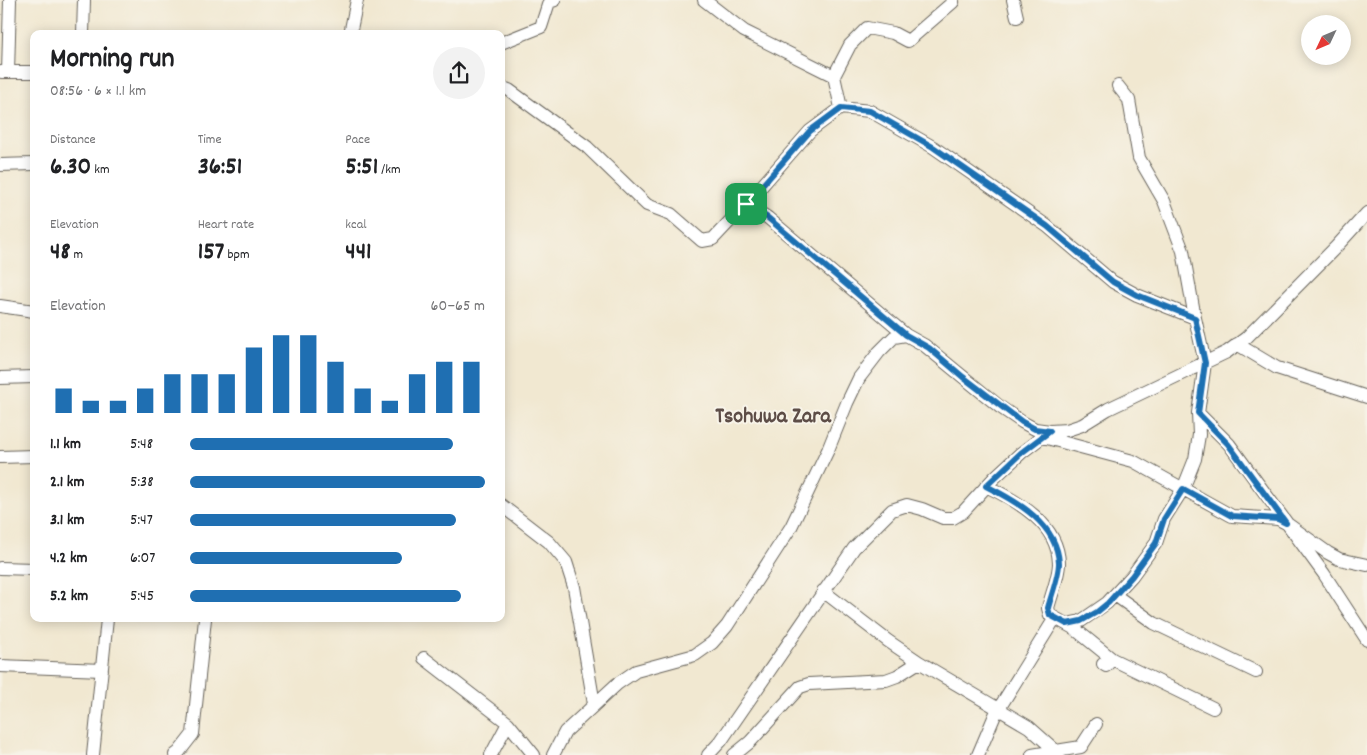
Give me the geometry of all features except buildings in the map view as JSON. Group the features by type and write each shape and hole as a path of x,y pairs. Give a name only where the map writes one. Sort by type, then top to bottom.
{"street":[{"path":"10,0 4,72 30,72"},
{"path":"83,30 84,0"},
{"path":"351,30 357,0"},
{"path":"704,0 744,32 834,76"},
{"path":"1013,0 1017,17"},
{"path":"505,41 541,27 551,1"},
{"path":"841,108 834,76 850,44 867,28 893,32 908,40 953,1"},
{"path":"1061,621 1081,621 1097,612 1132,576 1156,543 1164,519 1183,489 1195,459 1199,435 1198,413 1205,363 1183,251 1164,201 1139,158 1129,100 1118,86"},
{"path":"505,88 587,147 647,205 671,214 702,241 713,239 810,131 841,108 870,111 933,147 1047,226 1113,282 1137,295 1195,318"},
{"path":"0,165 30,164"},
{"path":"746,204 768,218 906,335 929,348 970,383 1022,422 1047,434 1133,461 1232,516 1278,519 1328,553 1340,559 1367,565"},
{"path":"708,755 721,740 854,548 892,510 907,505 942,518 953,518 963,512 986,486 1021,453 1047,434 1082,425 1108,409 1227,352 1238,344 1335,248 1367,213"},
{"path":"0,306 30,310"},
{"path":"553,755 565,732 617,684 636,671 695,655 712,643 727,626 791,527 828,450 859,378 879,352 894,337 906,335"},
{"path":"1238,344 1277,368 1367,396"},
{"path":"0,378 30,378"},
{"path":"1198,413 1228,444 1324,574 1367,640"},
{"path":"0,457 30,456"},
{"path":"986,486 1015,500 1044,525 1057,549 1059,565 1048,608 1050,615 1086,637 1108,661 1213,708"},
{"path":"505,508 549,542 566,562 574,587 594,704"},
{"path":"0,568 30,569"},
{"path":"824,591 888,641 919,662 1029,727 1058,753"},
{"path":"1115,595 1154,623 1256,672"},
{"path":"978,755 999,708 1061,621"},
{"path":"93,755 107,622"},
{"path":"181,754 193,734 205,622"},
{"path":"424,658 508,722 534,755"},
{"path":"734,755 750,742 800,687 809,684 886,680 897,676 919,662"},
{"path":"0,666 102,670"},
{"path":"490,755 508,722"},
{"path":"1032,755 1058,753 1081,747 1096,724"}],"district":[{"name":"Tsohuwa Zara","path":"773,417"}],"route":[{"path":"841,108 870,111 933,147 1047,226 1113,282 1137,295 1195,318 1205,363 1198,413 1228,444 1286,523 1278,519 1232,516 1183,489 1164,519 1156,543 1132,576 1108,603 1081,621 1067,624 1050,615 1048,608 1059,565 1057,549 1044,525 1015,500 986,486 1021,453 1050,431 1035,429 1000,407 929,348 906,335 768,218 746,204 810,131 841,108"}]}
